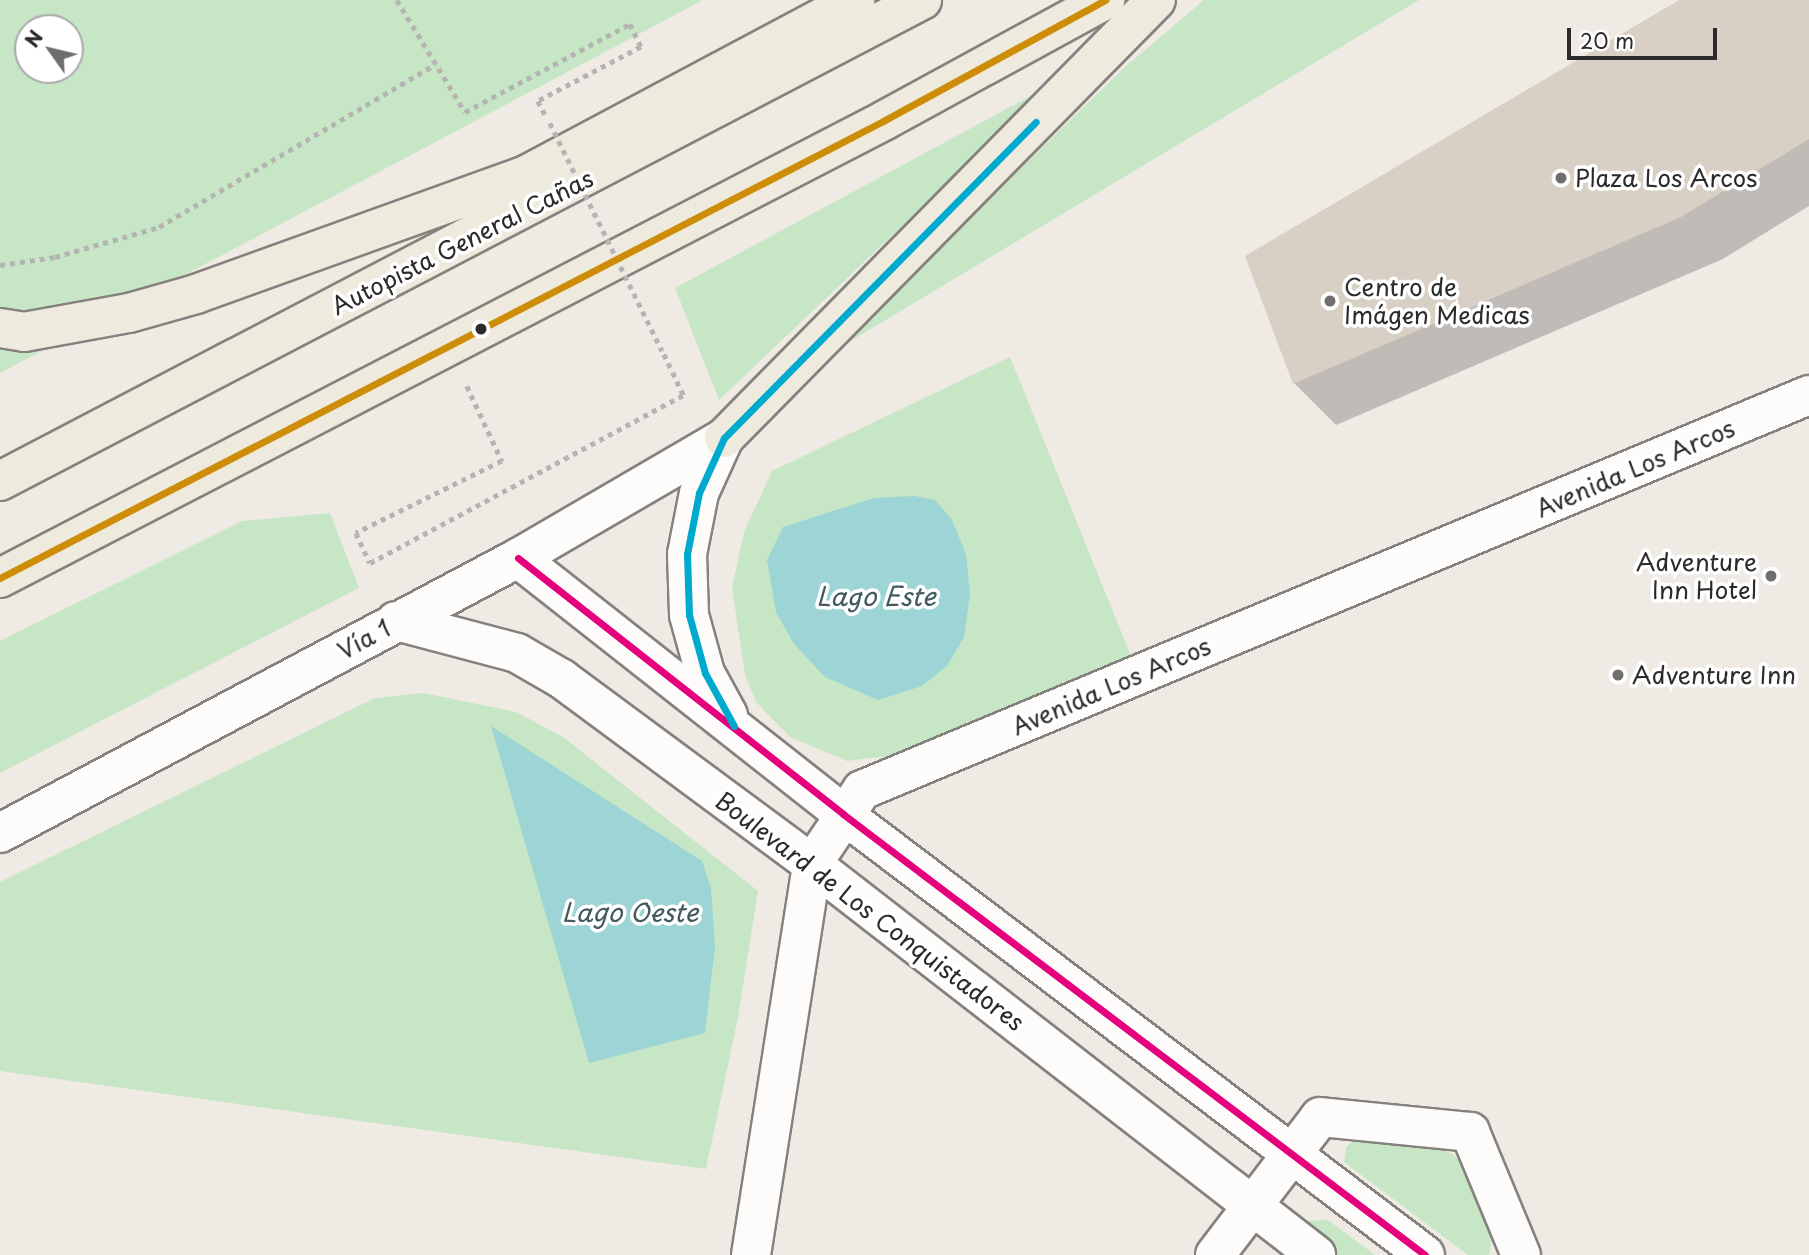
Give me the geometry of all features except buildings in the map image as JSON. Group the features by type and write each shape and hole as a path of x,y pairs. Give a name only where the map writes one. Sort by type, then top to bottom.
{"highway":[{"path":"0,328 24,332 129,313 197,294 526,175 855,0"},
{"name":"Autopista General Cañas","path":"0,481 922,0"},
{"path":"0,578 448,343 885,120 1105,0"},
{"path":"724,438 1156,0"}],"street":[{"name":"Avenida Los Arcos","path":"751,1255 812,864 843,814 862,790 1809,395"},
{"name":"Vía 1","path":"0,833 518,558 724,438"},
{"path":"724,438 699,494 687,554 689,615 705,673 734,726"},
{"path":"518,558 843,814 1425,1255"},
{"name":"Boulevard de Los Conquistadores","path":"397,621 517,653 562,678 812,864 1316,1255"},
{"path":"1215,1255 1320,1118 1470,1132 1521,1255"}],"path":[{"path":"397,0 465,112 630,24 641,47 538,101 683,395 370,563 356,533 502,461 448,343"},
{"path":"0,265 55,257 159,227 436,64"}],"green space":[{"path":"0,0 703,0 0,373"},
{"path":"1204,0 1419,0 829,354 1125,67"},
{"path":"1049,86 719,400 675,288"},
{"path":"1010,357 1131,656 895,755 847,761 790,737 756,702 745,675 732,588 744,532 772,471"},
{"path":"330,513 359,588 0,773 0,641 242,521"},
{"path":"424,693 516,712 563,737 758,891 738,1017 706,1169 0,1071 0,882 375,698"},
{"path":"1357,1138 1430,1144 1454,1155 1467,1170 1492,1237 1489,1255 1468,1255 1344,1162 1346,1147"},
{"path":"1328,1220 1375,1255 1317,1255 1302,1221"}],"water":[{"name":"Lago Este","path":"915,496 935,500 952,520 966,554 970,594 964,637 947,666 922,686 878,700 825,677 794,644 776,612 767,560 783,527 874,498"},
{"name":"Lago Oeste","path":"491,726 702,861 711,888 715,947 705,1033 589,1063"}],"transit line":[{"path":"0,578 885,120 1105,0"},
{"path":"734,726 705,673 689,615 687,554 699,493 724,438 1036,122"},
{"path":"518,558 843,814 1425,1255"}],"place":[{"name":"Plaza Los Arcos","path":"1561,178"},
{"name":"Centro de Imágen Medicas","path":"1330,301"},
{"name":"Adventure Inn Hotel","path":"1771,576"},
{"name":"Adventure Inn","path":"1618,675"}]}
